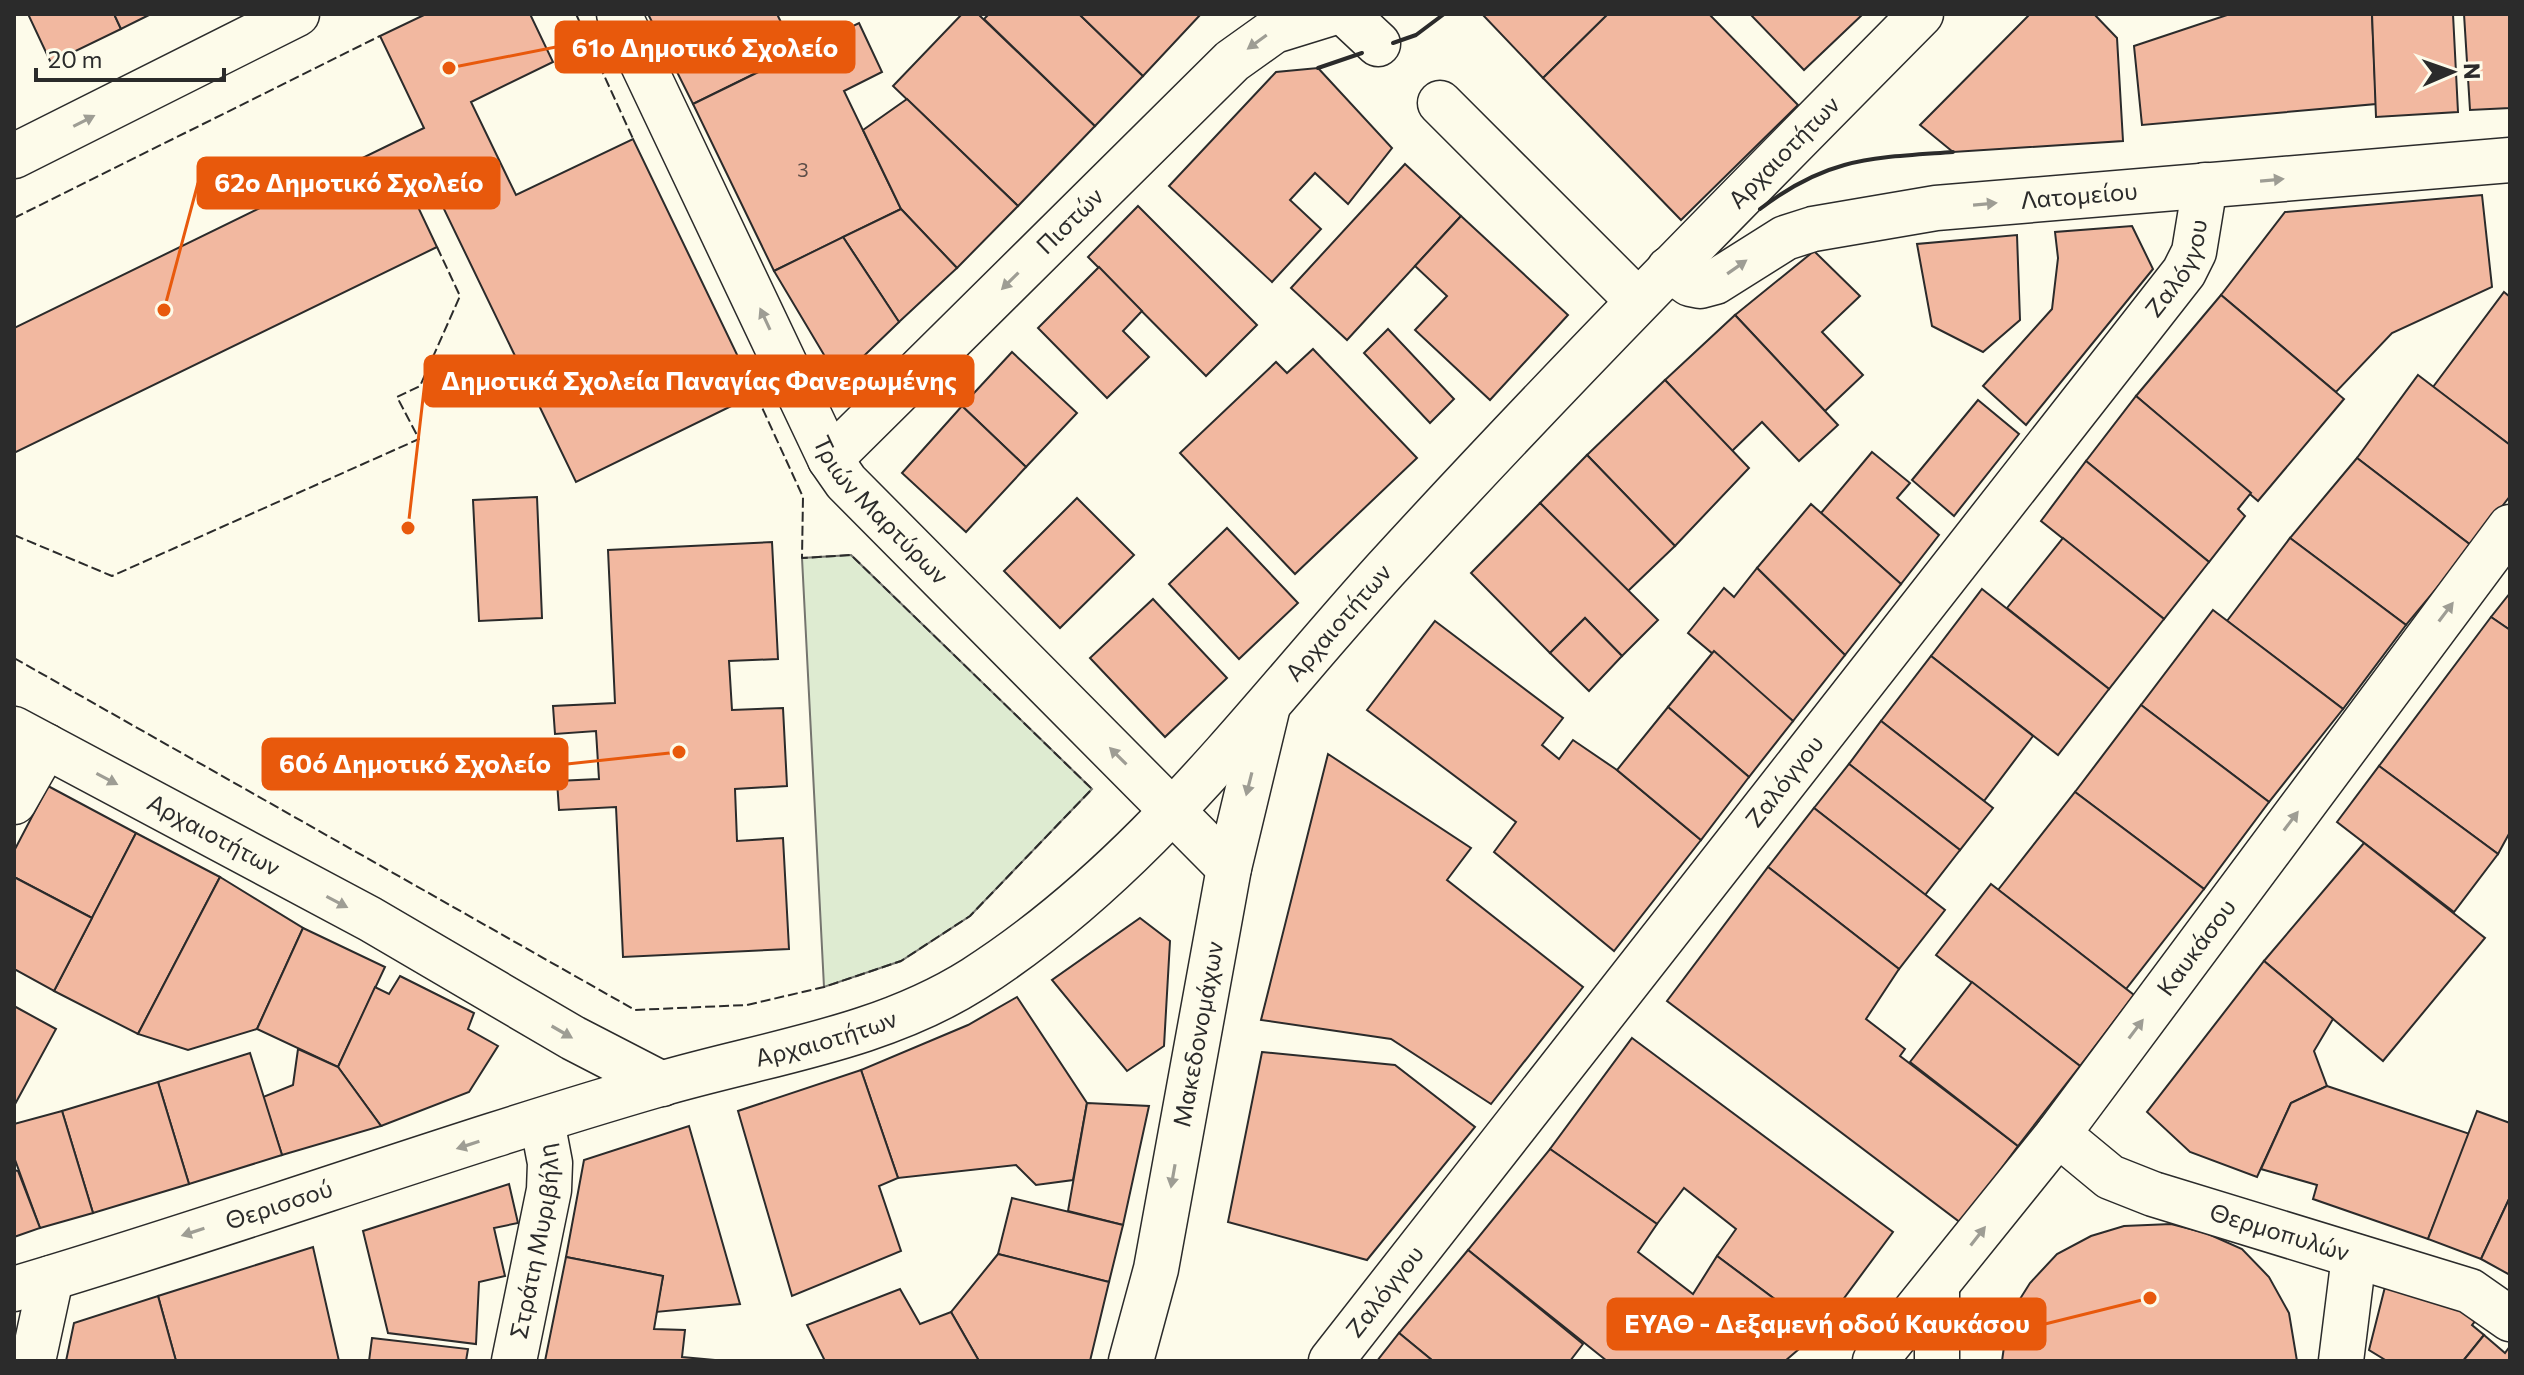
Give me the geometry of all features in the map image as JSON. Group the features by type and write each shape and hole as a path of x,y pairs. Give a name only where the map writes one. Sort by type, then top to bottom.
{"street":[{"path":"14,156 297,14"},
{"name":"Τριών Μαρτύρων","path":"619,14 830,459 855,493 1229,868"},
{"name":"Πιστών","path":"830,459 1232,61 1274,31 1329,14"},
{"path":"1346,14 1378,44"},
{"name":"Αρχαιοτήτων","path":"542,1121 662,1084 851,1034 917,1011 974,978 1089,892 1173,811 1268,708 1382,574 1638,301 1921,14"},
{"path":"1440,103 1638,301"},
{"name":"Λατομείου","path":"1669,269 1690,284 1700,286 1715,282 1773,244 1813,229 1936,208 2510,160"},
{"name":"Ζαλόγγου","path":"1331,1361 2184,272 2194,252 2205,185"},
{"name":"Καυκάσου","path":"1875,1361 2058,1134 2510,527"},
{"name":"Μακεδονομάχων","path":"1131,1361 1156,1269 1229,868 1268,708"},
{"path":"14,802 30,737"},
{"name":"Αρχαιοτήτων","path":"30,737 370,919 573,1038 662,1084"},
{"name":"Θερισσού","path":"32,1283 542,1121"},
{"name":"Στράτη Μυριβήλη","path":"514,1361 549,1190 550,1163 542,1121"},
{"name":"Θερμοπυλών","path":"2058,1134 2110,1177 2470,1291 2510,1319"},
{"path":"2341,1361 2354,1256"},
{"path":"32,1283 33,1361"},
{"path":"1937,1287 1937,1361"}],"green space":[{"path":"851,555 1092,789 970,916 901,961 824,987 802,558"}],"building":[{"path":"28,14 114,14 121,29 51,63"},
{"path":"114,14 151,14 121,29"},
{"path":"426,14 530,14 553,62 471,102 516,195 633,139 756,394 576,482 429,178 409,188 437,247 14,453 14,328 424,128 380,36"},
{"path":"648,14 777,14 796,53 693,104"},
{"path":"962,14 978,14 1095,126 1018,206 893,86"},
{"path":"989,14 1079,14 1143,76 1095,126 984,19"},
{"path":"1079,14 1201,14 1143,76"},
{"path":"1482,14 1608,14 1543,78"},
{"path":"1608,14 1709,14 1798,105 1681,220 1543,78"},
{"path":"1750,14 1863,14 1804,70"},
{"path":"2030,14 2094,14 2117,38 2123,141 1953,152 1920,125"},
{"path":"2230,14 2372,14 2376,104 2142,125 2134,46"},
{"path":"2372,14 2453,14 2458,112 2376,117"},
{"path":"2464,14 2510,14 2510,108 2470,110"},
{"path":"859,23 882,72 844,91 901,209 774,271 693,104"},
{"path":"1318,68 1392,148 1348,204 1315,173 1290,200 1321,229 1272,282 1169,186 1276,72"},
{"path":"907,99 1018,206 957,268 901,209 863,130"},
{"path":"1405,164 1461,216 1347,340 1291,288"},
{"path":"2482,195 2492,287 2392,333 2336,392 2221,295 2285,212"},
{"path":"1138,206 1257,325 1206,376 1088,257"},
{"path":"901,209 957,268 899,322 843,237"},
{"path":"1461,216 1568,315 1490,400 1415,330 1447,296 1415,266"},
{"path":"2132,226 2153,269 2026,425 1983,386 2052,309 2058,258 2055,232"},
{"path":"2017,235 2020,320 1983,352 1932,326 1917,244"},
{"path":"843,237 899,322 839,380 774,271"},
{"path":"1814,251 1860,296 1822,332 1863,375 1825,411 1735,315"},
{"path":"1099,267 1142,311 1123,331 1149,357 1107,398 1038,328"},
{"path":"2504,292 2510,297 2510,445 2433,387"},
{"path":"2221,295 2344,399 2258,501 2136,396"},
{"path":"1735,315 1838,425 1799,461 1762,422 1731,452 1665,380"},
{"path":"1388,329 1454,399 1430,423 1364,353"},
{"path":"1313,349 1417,458 1295,574 1180,453 1276,362 1287,373"},
{"path":"1012,352 1077,413 1026,467 962,406"},
{"path":"2418,375 2510,445 2510,496 2472,546 2357,458"},
{"path":"1665,380 1749,468 1675,546 1587,455"},
{"path":"2136,396 2251,493 2238,509 2245,516 2209,562 2086,461"},
{"path":"1978,400 2019,434 1954,516 1912,480"},
{"path":"962,406 1026,467 966,532 902,473"},
{"path":"1872,452 1910,483 1897,498 1939,535 1901,584 1821,513"},
{"path":"1587,455 1675,546 1628,591 1540,503"},
{"path":"2357,458 2472,546 2406,625 2290,538"},
{"path":"2086,461 2209,562 2164,619 2041,521"},
{"path":"537,497 542,618 479,621 473,500"},
{"path":"1077,498 1134,555 1060,628 1004,571"},
{"path":"1540,503 1658,620 1622,656 1585,618 1550,653 1471,573"},
{"path":"1811,504 1901,584 1845,655 1757,568"},
{"path":"1227,528 1298,603 1239,659 1169,584"},
{"path":"2063,538 2164,619 2109,689 2007,608"},
{"path":"2290,538 2406,625 2343,709 2227,621"},
{"path":"772,542 778,659 729,661 732,710 783,708 787,786 735,789 737,841 783,838 789,949 623,957 616,807 559,810 557,781 599,779 596,731 555,734 553,706 615,703 608,550"},
{"path":"1757,568 1845,655 1793,721 1688,633 1724,588 1734,597"},
{"path":"1982,589 2109,689 2058,755 1931,656"},
{"path":"2510,593 2510,630 2491,617"},
{"path":"1153,599 1227,678 1165,737 1090,658"},
{"path":"2213,610 2343,709 2269,802 2141,705"},
{"path":"2491,617 2510,630 2510,832 2498,854 2379,766"},
{"path":"1585,618 1622,656 1589,691 1550,653"},
{"path":"1435,621 1563,718 1542,745 1559,759 1573,740 1617,770 1701,840 1614,951 1494,852 1516,822 1367,710"},
{"path":"1714,651 1793,721 1749,777 1668,707"},
{"path":"1931,656 2033,736 1984,801 1881,721"},
{"path":"2141,705 2269,802 2204,889 2075,792"},
{"path":"1668,707 1749,777 1701,840 1617,770"},
{"path":"1881,721 1993,808 1960,850 1849,764"},
{"path":"1328,754 1471,848 1447,880 1583,987 1491,1104 1391,1039 1261,1020"},
{"path":"1849,764 1960,850 1925,895 1814,808"},
{"path":"2379,766 2498,854 2454,912 2337,822"},
{"path":"48,786 136,833 92,918 14,877 14,851"},
{"path":"2075,792 2204,889 2126,989 1998,890"},
{"path":"1814,808 1945,910 1899,969 1768,867"},
{"path":"136,833 220,877 138,1034 54,991"},
{"path":"2364,843 2485,938 2383,1061 2264,961"},
{"path":"1768,867 1899,969 1866,1019 1905,1049 1900,1056 2018,1146 1961,1223 1667,1001"},
{"path":"14,877 92,918 54,991 14,969"},
{"path":"220,877 303,928 257,1029 188,1050 138,1034"},
{"path":"1991,884 2134,995 2080,1066 1936,955"},
{"path":"1140,918 1170,941 1164,1046 1127,1071 1052,980"},
{"path":"303,928 385,967 338,1067 257,1029"},
{"path":"2264,961 2333,1019 2314,1051 2327,1086 2291,1103 2257,1177 2190,1152 2147,1112"},
{"path":"400,976 474,1013 468,1029 498,1046 469,1092 381,1126 338,1067 375,987 389,994"},
{"path":"1972,982 2080,1066 2018,1146 1910,1062"},
{"path":"1017,997 1087,1103 1073,1180 1036,1185 1016,1165 898,1178 861,1070 968,1025"},
{"path":"14,1006 56,1029 14,1106"},
{"path":"1632,1038 1893,1232 1819,1332 1717,1256 1736,1229 1684,1188 1657,1224 1550,1149"},
{"path":"298,1049 338,1067 381,1126 282,1155 263,1097 293,1085"},
{"path":"1262,1052 1395,1065 1475,1127 1367,1260 1228,1222"},
{"path":"250,1053 282,1155 189,1184 158,1082"},
{"path":"861,1070 898,1178 879,1186 901,1251 792,1296 738,1111"},
{"path":"158,1082 189,1184 93,1213 62,1111"},
{"path":"2327,1086 2470,1134 2428,1239 2313,1199 2317,1185 2261,1169 2291,1103"},
{"path":"1087,1103 1149,1106 1123,1225 1068,1211"},
{"path":"62,1111 93,1213 40,1228 14,1157 14,1124"},
{"path":"2477,1111 2510,1123 2510,1197 2481,1259 2428,1239"},
{"path":"689,1126 740,1304 656,1312 663,1276 566,1257 584,1160"},
{"path":"1550,1149 1657,1224 1638,1252 1693,1294 1717,1256 1819,1332 1785,1361 1607,1361 1468,1250"},
{"path":"14,1170 18,1171 40,1228 14,1237"},
{"path":"509,1184 518,1223 494,1228 505,1276 479,1282 476,1344 388,1333 363,1231"},
{"path":"2510,1197 2510,1275 2481,1259"},
{"path":"1012,1198 1123,1225 1109,1282 998,1254"},
{"path":"2171,1224 2206,1233 2242,1249 2269,1277 2289,1313 2297,1361 2002,1361 2008,1318 2030,1283 2057,1254 2091,1236 2124,1226"},
{"path":"313,1247 339,1361 176,1361 158,1296"},
{"path":"1468,1250 1583,1344 1570,1361 1433,1361 1399,1333"},
{"path":"998,1254 1109,1282 1090,1361 979,1361 951,1312"},
{"path":"566,1257 663,1276 654,1329 685,1330 682,1357 726,1361 545,1361"},
{"path":"2386,1283 2485,1309 2472,1325 2484,1335 2463,1361 2387,1361 2369,1350"},
{"path":"900,1289 920,1324 951,1312 979,1361 825,1361 807,1325"},
{"path":"158,1296 176,1361 66,1361 74,1323"},
{"path":"1399,1333 1433,1361 1377,1361"},
{"path":"2484,1335 2505,1353 2510,1346 2510,1361 2463,1361"},
{"path":"372,1338 468,1349 466,1361 369,1361"}],"fence":[{"path":"576,14 634,141"},
{"path":"14,218 380,36"},
{"path":"14,535 112,576 419,439 397,397 420,386 460,296 437,247"},
{"path":"14,658 635,1010 747,1005 824,987 901,961 970,916 1092,789 851,555 802,558 803,497 754,390"}],"wall":[{"path":"1393,43 1416,35 1444,14"},
{"path":"1318,68 1362,53"},
{"path":"1760,209 1807,179 1851,163 1953,152"}],"place":[{"name":"61ο Δημοτικό Σχολείο","path":"449,68"},
{"name":"62ο Δημοτικό Σχολείο","path":"164,310"},
{"name":"Δημοτικά Σχολεία Παναγίας Φανερωμένης","path":"408,528"},
{"name":"60ό Δημοτικό Σχολείο","path":"679,752"},
{"name":"ΕΥΑΘ - Δεξαμενή οδού Καυκάσου","path":"2150,1298"}]}
